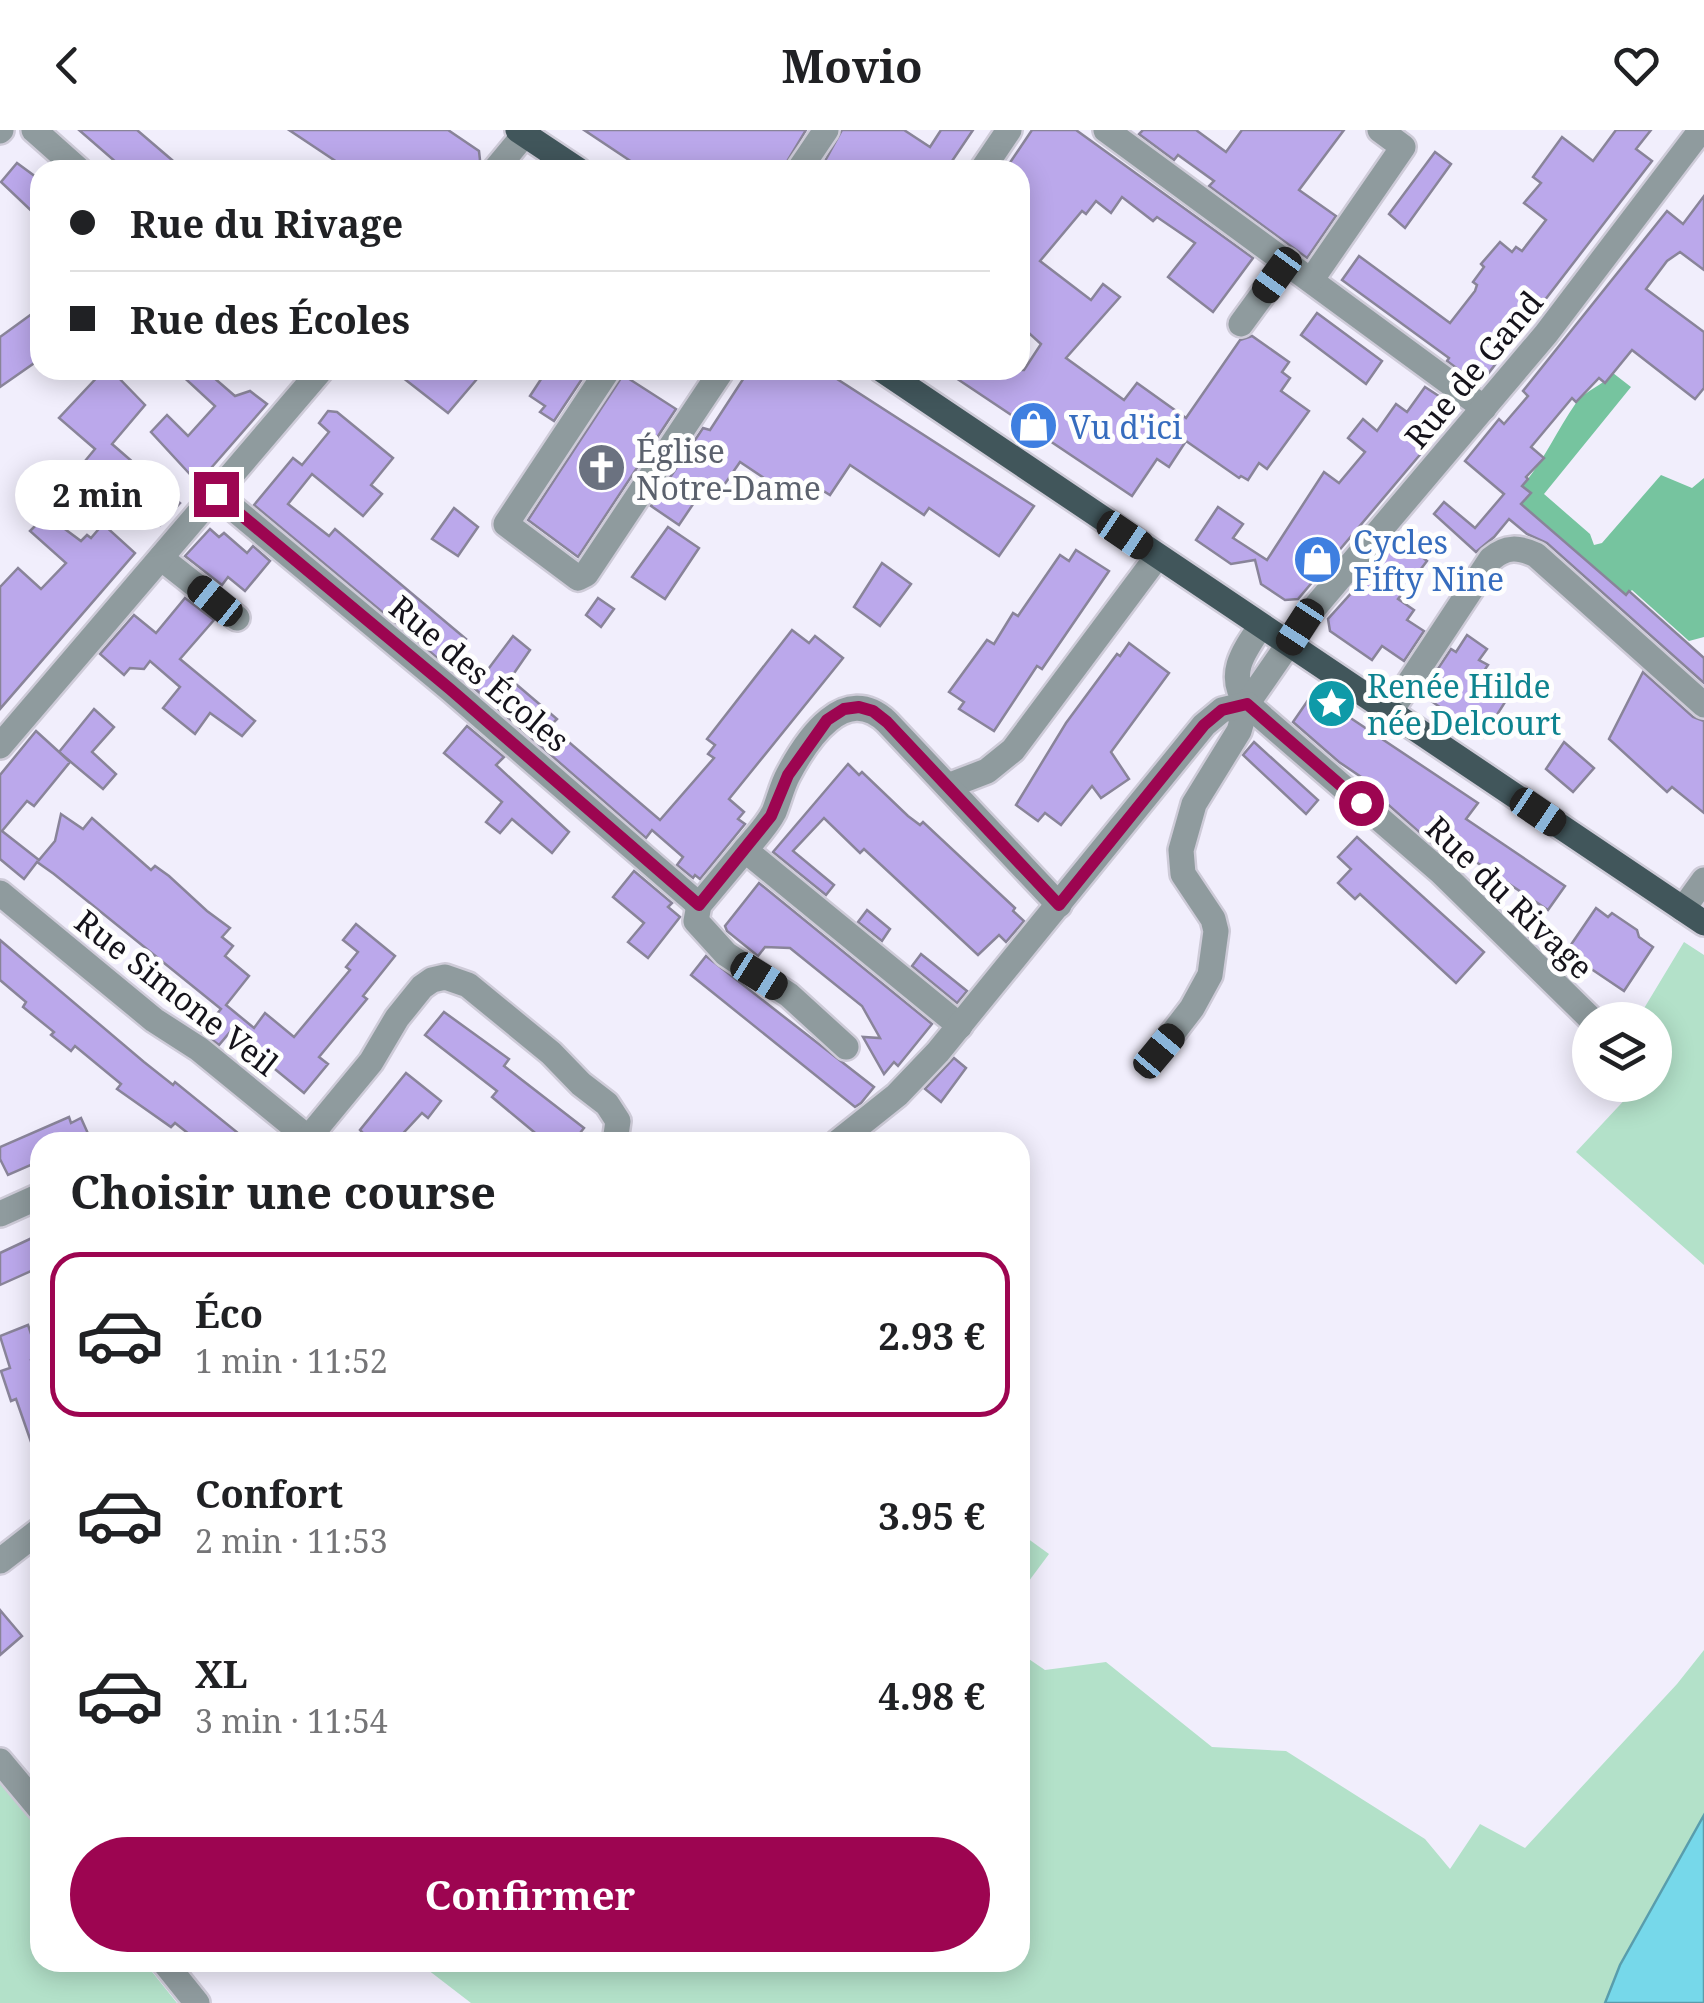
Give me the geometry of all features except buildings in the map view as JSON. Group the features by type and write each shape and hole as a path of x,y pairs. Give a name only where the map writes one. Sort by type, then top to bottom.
{"main road":[{"path":"524,132 564,160"},
{"path":"897,380 1694,916"}],"street":[{"path":"34,130 68,160"},
{"path":"806,160 826,130"},
{"path":"989,160 1009,130"},
{"path":"1106,130 1484,408"},
{"path":"1312,279 1404,147 1380,130"},
{"name":"Rue de Gand","path":"1288,644 1588,280 1701,130"},
{"path":"503,160 524,132"},
{"path":"1241,324 1287,261"},
{"path":"0,746 309,380"},
{"path":"601,380 506,524 578,578 586,574 715,380"},
{"name":"Rue des Écoles","path":"216,494 450,689 699,905"},
{"path":"1390,712 1491,559 1514,548 1536,555 1704,705"},
{"path":"948,786 987,771 1014,750 1157,557"},
{"path":"161,558 236,618"},
{"path":"1247,704 1236,686 1236,672 1260,626"},
{"path":"1159,1051 1192,1008 1210,975 1216,931 1213,919 1183,874 1181,850 1194,804 1239,730 1247,704 1288,644"},
{"path":"851,1132 897,1095 960,1026 1210,718 1222,710 1247,704"},
{"name":"Rue du Rivage","path":"1247,704 1441,872 1574,1002"},
{"path":"846,1048 789,995 726,954 696,921 699,905 771,816 791,769 827,720 844,709 866,708 881,716 1059,905"},
{"path":"746,850 960,1026"},
{"path":"0,874 5,896"},
{"path":"1694,916 1704,880"},
{"name":"Rue Simone Veil","path":"5,896 154,1020 200,1049 297,1132"},
{"path":"315,1132 371,1062 397,1018 422,987 446,977 463,982 551,1052 581,1084 607,1104 618,1121 617,1132"},
{"path":"0,1214 30,1200"},
{"path":"0,1561 30,1538"},
{"path":"0,1761 30,1797"},
{"path":"172,1972 197,2003"}],"green space":[{"path":"1613,373 1631,387 1544,494 1590,534 1594,545 1602,543 1661,475 1692,488 1704,478 1704,637 1689,641 1632,590 1625,596 1521,504 1530,493 1522,486 1576,403"},
{"path":"1684,942 1704,955 1704,1265 1576,1152 1623,1102 1672,1102 1672,1002 1648,1002"},
{"path":"1030,1540 1049,1554 1030,1580"},
{"path":"1704,1650 1704,1815 1620,1965 1605,2003 471,2003 431,1972 1030,1972 1030,1660 1045,1670 1106,1662 1212,1747 1286,1751 1425,1839 1450,1869 1480,1824 1525,1848"},
{"path":"0,1781 30,1818 30,1972 152,1972 177,2003 0,2003"}],"water":[{"path":"1704,1815 1704,2003 1605,2003 1620,1965"}],"place":[{"name":"Vu d'ici","path":"1034,426"},
{"name":"Église Notre-Dame","path":"601,468"},
{"name":"Cycles Fifty Nine","path":"1318,559"},
{"name":"Renée Hilde née Delcourt","path":"1332,703"}],"route":[{"path":"216,494 450,689 699,905 761,832 788,775 827,720 852,707 873,711 887,722 1059,905 1204,725 1228,708 1247,704 1361,803"}]}
